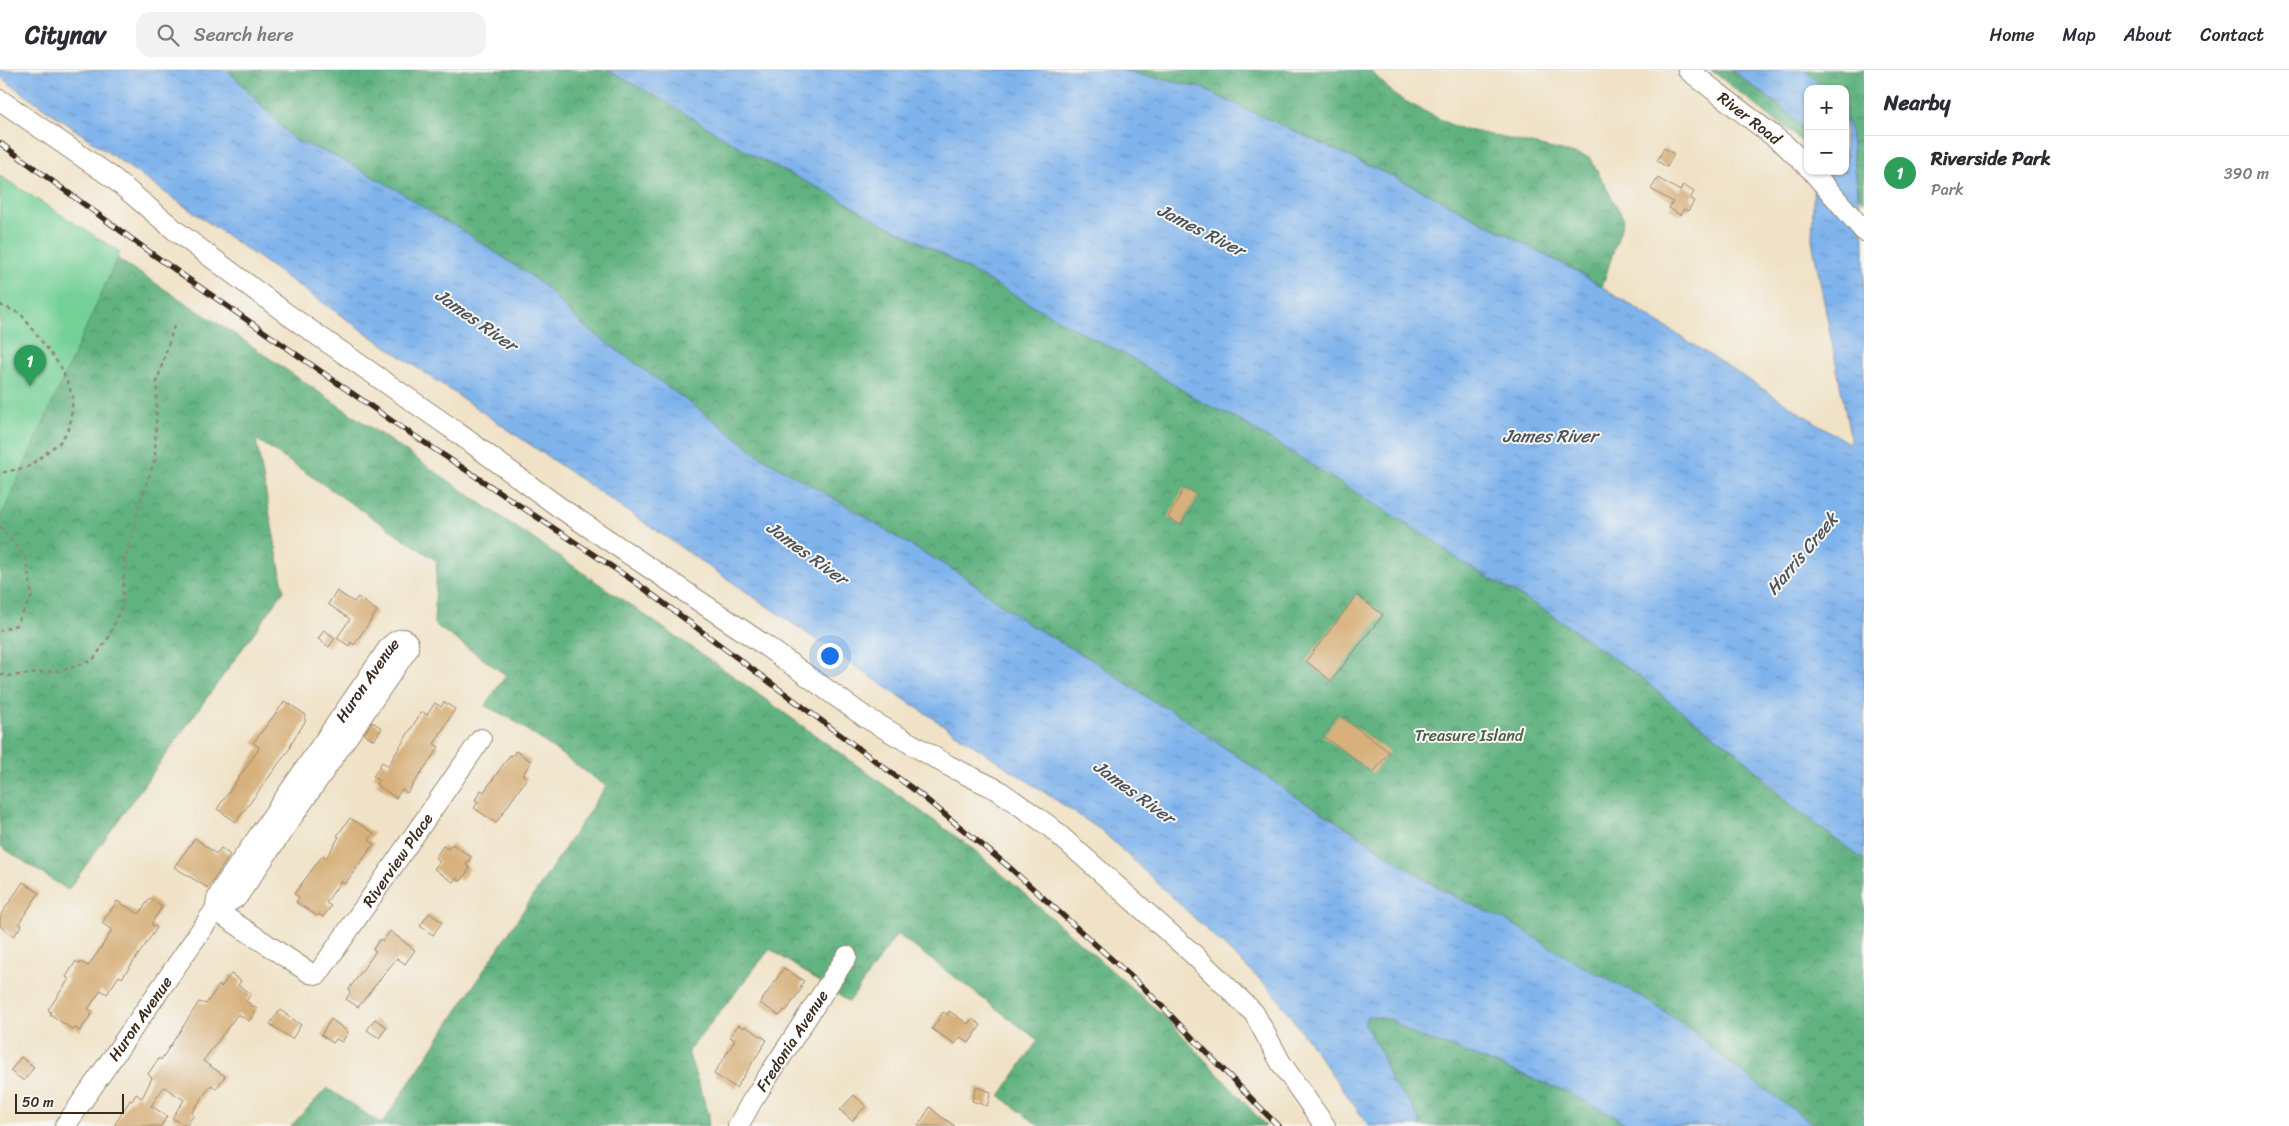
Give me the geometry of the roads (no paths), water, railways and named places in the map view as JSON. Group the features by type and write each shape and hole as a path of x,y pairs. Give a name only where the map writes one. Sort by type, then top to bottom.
{"street":[{"name":"River Road","path":"1688,70 1785,145 1804,163"},
{"path":"0,100 113,178 176,231 287,314 451,428 560,507 763,644 865,717 949,766 998,790 1049,826 1193,954 1254,1013 1281,1063 1325,1126"},
{"name":"River Road","path":"1815,175 1864,231"},
{"name":"Huron Avenue","path":"65,1126 214,910 224,886 392,643 398,639 404,639 408,643 408,649 237,898 214,910"},
{"name":"Riverview Place","path":"214,910 310,973 318,974 480,739"},
{"name":"Fredonia Avenue","path":"738,1126 752,1101 847,956"}],"water":[{"name":"James River","path":"0,70 228,70 294,140 335,156 401,192 535,279 580,323 761,457 863,515 888,532 962,575 1025,622 1097,663 1149,699 1176,713 1288,792 1354,832 1443,891 1511,923 1580,965 1644,998 1690,1029 1726,1061 1816,1126 1631,1126 1567,1092 1452,1047 1414,1035 1392,1020 1369,1016 1366,1017 1365,1025 1382,1054 1391,1082 1412,1105 1420,1126 1369,1126 1274,993 1101,830 880,683 362,330 0,77"},
{"name":"James River","path":"607,70 1119,70 1201,88 1415,187 1582,274 1848,443 1850,435 1812,240 1814,175 1849,175 1849,127 1864,239 1864,860 1794,808 1738,753 1668,701 1643,679 1548,612 1460,561 1431,539 1234,417 1203,403 1128,356 1082,333 904,233 881,223 835,196 756,157 661,99"},
{"path":"1731,70 1805,70 1821,85 1804,85 1804,131 1789,113"}],"railway":[{"path":"0,143 151,253 392,421 638,584 917,792 1009,867 1146,990 1278,1126"}],"place":[{"name":"Riverside Park","path":"30,386"}],"water label":[{"name":"Harris Creek","path":"1802,554"}],"park label":[{"name":"Treasure Island","path":"1469,735"}]}
